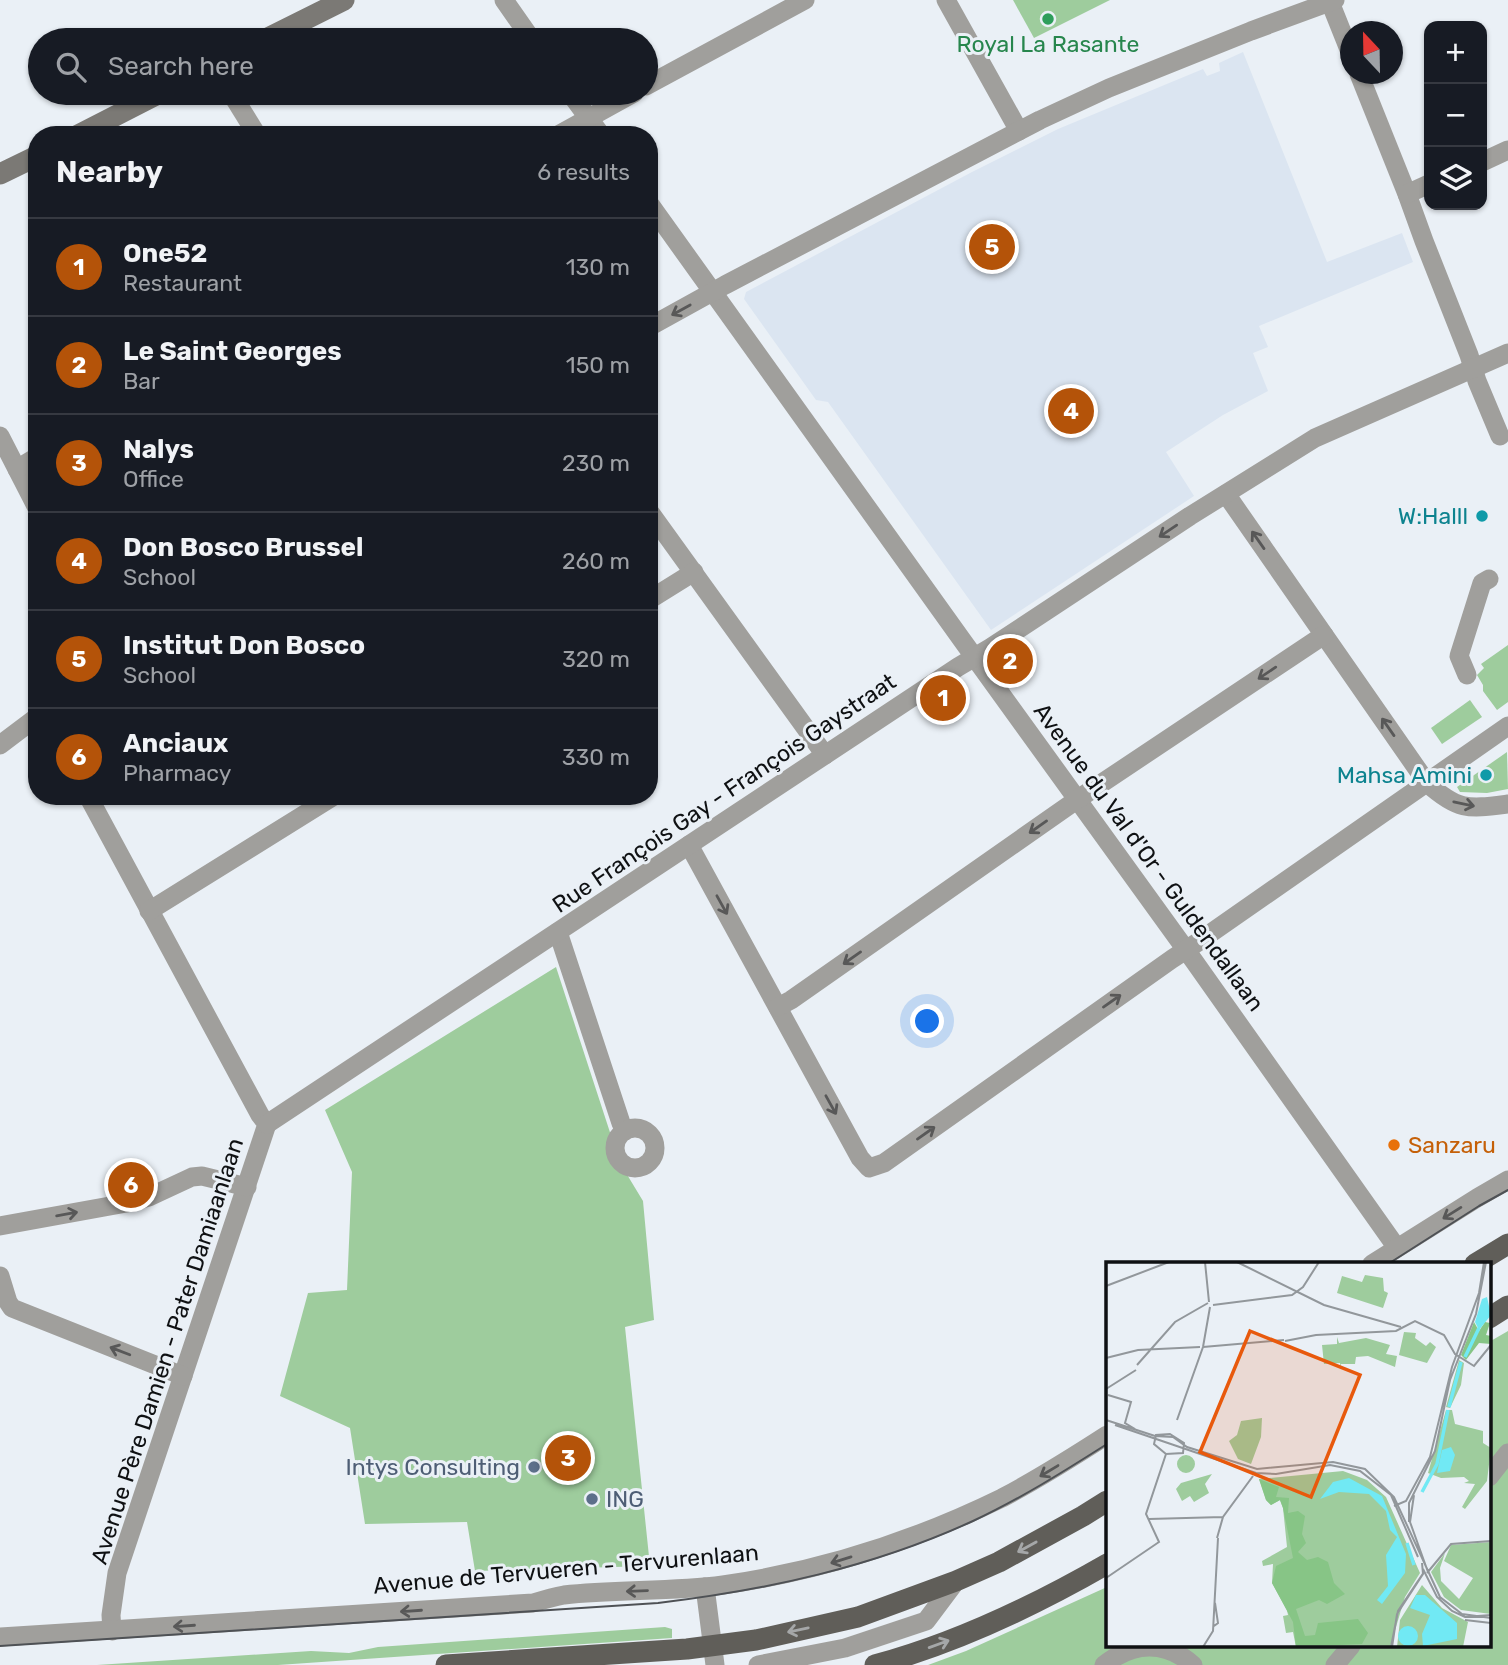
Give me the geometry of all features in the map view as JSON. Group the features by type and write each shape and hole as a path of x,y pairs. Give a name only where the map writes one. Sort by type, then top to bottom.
{"main road":[{"path":"1478,1262 1508,1244"},
{"path":"1490,1317 1508,1306"},
{"path":"446,1665 678,1650 714,1655 756,1640 858,1617 956,1581 999,1562 1106,1502"},
{"path":"874,1665 975,1631 1052,1595 1106,1565"}],"street":[{"path":"288,28 344,0"},
{"path":"503,0 523,28"},
{"path":"658,80 805,0"},
{"path":"946,0 1018,131"},
{"path":"658,322 1018,131 1109,88 1333,1 1340,22"},
{"path":"1363,84 1500,436"},
{"path":"96,126 137,105"},
{"path":"238,105 251,126"},
{"path":"579,105 594,126"},
{"path":"574,126 612,105"},
{"path":"1487,160 1508,150"},
{"path":"0,174 28,160"},
{"path":"1407,194 1424,186"},
{"name":"Avenue du Val d'Or - Guldendallaan","path":"658,216 1397,1248"},
{"name":"Rue François Gay - François Gaystraat","path":"267,1125 825,755 1315,438 1508,353"},
{"path":"0,436 28,490"},
{"path":"17,469 28,462"},
{"path":"1226,494 1427,783 1443,797 1461,806 1508,804"},
{"path":"658,523 825,755"},
{"path":"658,594 694,572"},
{"path":"1467,675 1459,656 1482,583 1489,579"},
{"path":"778,1007 792,1000 1077,799 1324,635"},
{"path":"0,745 28,724"},
{"path":"689,845 860,1158 869,1168 884,1163 1508,726"},
{"name":"Avenue Père Damien - Pater Damiaanlaan","path":"93,805 267,1125 117,1573 111,1615 112,1631"},
{"path":"149,911 320,805"},
{"path":"558,932 625,1131"},
{"path":"0,1226 132,1202 192,1177 202,1176 247,1187"},
{"path":"1375,1262 1508,1180"},
{"path":"0,1276 12,1308 183,1376"},
{"name":"Avenue de Tervueren - Tervurenlaan","path":"0,1637 533,1603 561,1596 705,1587 750,1581 835,1563 965,1515 1004,1497 1106,1436"},
{"path":"1490,1476 1508,1454"},
{"path":"758,1665 845,1648 926,1621 956,1581"},
{"path":"705,1587 714,1655"},
{"path":"1104,1665 1123,1653 1138,1648"},
{"path":"1164,1648 1182,1656 1193,1665"},
{"path":"1335,1665 1349,1648"}],"shaded area":[{"path":"1243,52 1327,262 1402,233 1413,262 1259,326 1268,347 1253,353 1268,391 1223,415 1166,452 1194,496 991,630 828,402 816,400 744,299 746,292 1058,129 1203,69 1207,76 1220,71 1219,63"}],"green space":[{"name":"Royal La Rasante","path":"1013,0 1110,0 1034,38"},
{"path":"1508,645 1508,702 1497,710 1483,691 1483,685 1477,675 1484,668 1481,664"},
{"path":"1470,700 1482,717 1442,744 1431,728"},
{"path":"1507,752 1508,789 1487,793 1460,792 1457,787"},
{"path":"556,967 620,1163 643,1201 654,1320 625,1327 650,1566 475,1571 467,1522 365,1524 350,1428 280,1396 308,1293 347,1290 352,1172 325,1110"},
{"path":"1508,1331 1508,1665 928,1665 966,1651 1106,1587 1106,1648 1490,1648 1490,1341"},
{"path":"665,1627 672,1629 672,1638 278,1665 97,1665 311,1651 349,1653 378,1647"}],"tram line":[{"path":"1391,1262 1508,1190"},
{"path":"0,1646 658,1603 739,1591 858,1564 935,1537 1008,1504 1106,1445"}],"place":[{"name":"Royal La Rasante","path":"1048,19"},
{"name":"Institut Don Bosco","path":"992,247"},
{"name":"Don Bosco Brussel","path":"1071,411"},
{"name":"W:Halll","path":"1482,516"},
{"name":"Le Saint Georges","path":"1010,661"},
{"name":"One52","path":"943,698"},
{"name":"Mahsa Amini","path":"1486,775"},
{"name":"Sanzaru","path":"1394,1145"},
{"name":"Anciaux","path":"131,1185"},
{"name":"Nalys","path":"568,1458"},
{"name":"Intys Consulting","path":"534,1467"},
{"name":"ING","path":"592,1499"}]}
